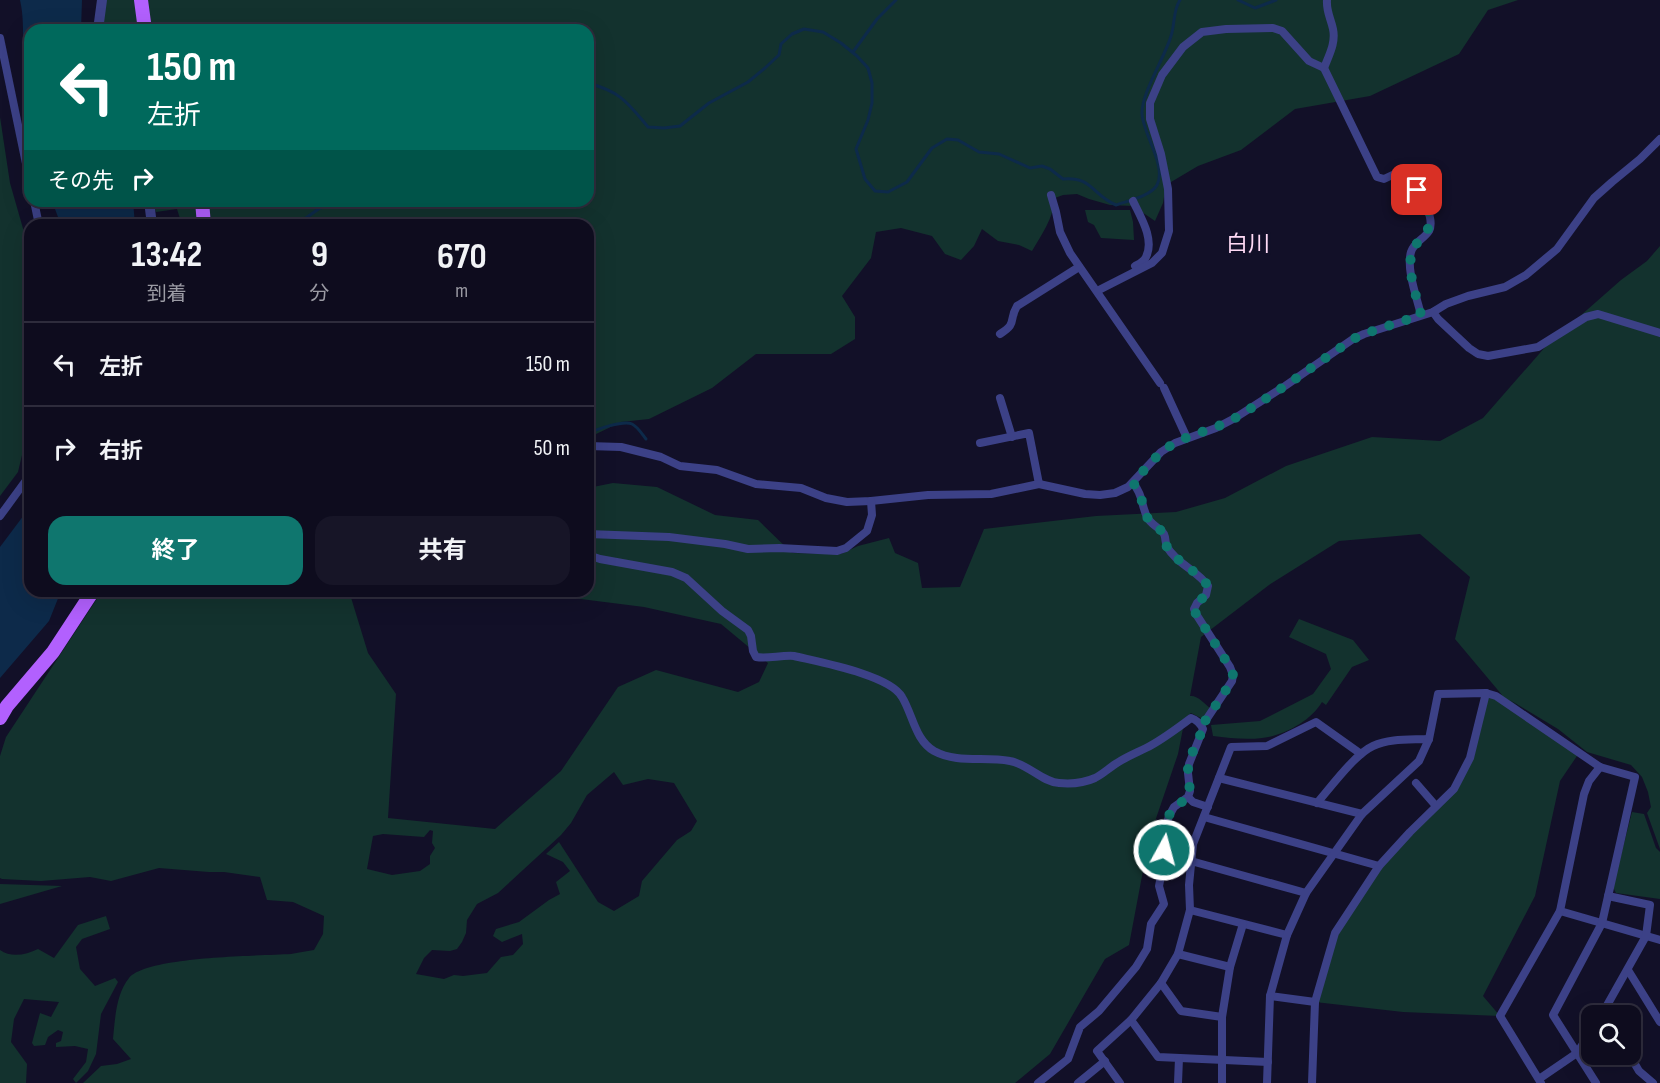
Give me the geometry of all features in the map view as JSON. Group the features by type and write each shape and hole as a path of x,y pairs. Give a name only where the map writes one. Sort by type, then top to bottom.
{"main road":[{"path":"141,0 144,24"},
{"path":"0,718 7,706 53,652 89,597"}],"street":[{"path":"99,24 102,0"},
{"path":"1324,68 1334,40 1326,8 1327,0"},
{"path":"1097,291 1152,263 1162,253 1169,231 1168,189 1161,154 1150,119 1150,103 1162,75 1183,47 1202,32 1273,28 1282,31 1310,61 1324,68 1377,177 1384,179 1404,170 1407,171 1428,209 1430,226 1414,246 1410,266 1421,315"},
{"path":"0,38 24,154"},
{"path":"594,446 621,447 661,457 680,466 717,470 756,484 801,488 826,498 847,502 928,495 992,494 1039,484 1100,495 1115,494 1133,483 1161,452 1175,443 1216,428 1235,418 1353,339 1432,312 1468,296 1505,287 1526,275 1557,249 1594,198 1660,139"},
{"path":"1051,195 1060,232 1079,267 1162,385 1187,438"},
{"path":"1108,286 1147,256 1146,229 1133,201"},
{"path":"1000,334 1013,322 1013,313 1017,306 1079,267"},
{"path":"1432,312 1469,348 1478,354 1488,356 1538,347 1586,317 1599,314 1660,333"},
{"path":"1000,398 1012,437"},
{"path":"980,443 1029,433 1039,484"},
{"path":"0,516 24,483"},
{"path":"1133,483 1140,492 1149,520 1163,532 1166,546 1202,577 1208,586 1206,595 1194,609 1233,675 1232,681 1201,724"},
{"path":"594,534 669,537 748,549 837,550 846,548 867,531 872,515 871,501"},
{"path":"594,557 672,572 686,578 722,611 748,630 756,657 794,656 885,682 902,696 925,743 933,750 952,758 1012,761 1026,765 1052,782 1085,781 1095,778 1118,762 1162,739 1191,718 1201,724 1203,729 1189,764 1190,791 1188,797 1174,807 1168,816 1159,886 1164,904 1151,924 1147,949 1136,967 1099,1011 1080,1027 1068,1059 1038,1083"},
{"path":"1312,1083 1315,1002 1335,933 1379,866 1454,789 1470,758 1486,693"},
{"path":"1267,1083 1270,996 1287,935 1306,892 1362,814 1411,777 1429,739 1438,694 1486,693 1496,696 1600,767 1635,777 1602,923 1552,1015 1596,1083"},
{"path":"1120,1083 1097,1051 1131,1020 1161,983 1178,954 1190,910 1189,885 1193,844 1230,747 1267,746 1316,722 1361,754"},
{"path":"1317,803 1361,754 1372,746 1397,740 1429,739"},
{"path":"1581,1047 1577,1053 1540,1081 1500,1016 1560,912 1584,794 1589,781 1600,767"},
{"path":"1411,777 1436,806"},
{"path":"1219,778 1362,814"},
{"path":"1188,797 1193,802 1208,807"},
{"path":"1204,817 1379,866"},
{"path":"1191,861 1306,892"},
{"path":"1608,896 1650,905 1646,936 1608,1005"},
{"path":"1190,910 1287,935"},
{"path":"1560,912 1660,940"},
{"path":"1222,1083 1222,1017 1230,967 1243,924"},
{"path":"1178,954 1230,967"},
{"path":"1628,970 1660,1022"},
{"path":"1161,983 1181,1011 1222,1017"},
{"path":"1270,996 1315,1002"},
{"path":"1131,1020 1158,1057 1268,1062"},
{"path":"1178,1083 1179,1058"},
{"path":"1078,1083 1105,1061"},
{"path":"1635,1065 1653,1083"}],"green space":[{"path":"104,0 1518,0 1488,10 1459,54 1370,96 1295,109 1241,150 1198,166 1166,185 1163,203 1155,221 1133,206 1110,205 1077,194 1063,195 1055,198 1049,220 1032,251 1019,245 998,241 982,229 974,246 961,260 945,254 932,236 901,228 876,232 871,258 842,296 855,317 855,339 831,354 756,354 712,388 649,419 621,422 594,435 594,219 180,219 177,209 156,212 154,207 594,207 594,24 104,24"},
{"path":"0,117 10,183 24,232 24,446 18,472 0,496"},
{"path":"1085,210 1130,210 1134,240 1101,238 1094,225 1088,222"},
{"path":"1660,246 1660,849 1647,813 1651,807 1648,792 1642,777 1631,765 1587,752 1558,729 1510,700 1579,753 1560,781 1535,896 1483,996 1500,1016 1403,1012 1315,1002 1335,933 1379,866 1454,789 1470,758 1486,693 1502,695 1455,639 1470,577 1420,534 1339,541 1269,585 1201,637 1190,696 1198,698 1210,708 1203,719 1191,713 1185,718 1178,754 1149,839 1129,945 1105,959 1050,1054 1015,1083 83,1083 101,1066 131,1059 113,1039 121,991 129,978 140,971 158,965 180,961 291,954 314,950 323,934 324,916 293,902 267,900 260,877 224,872 159,868 111,881 90,877 41,881 0,878 0,756 6,737 98,597 351,597 368,653 396,694 388,818 495,829 561,771 618,687 656,670 738,692 759,682 768,663 721,624 644,607 565,597 594,597 594,487 613,483 657,487 715,515 758,520 792,553 841,554 858,546 889,538 895,553 918,563 922,588 960,587 984,529 1096,516 1176,512 1225,498 1286,466 1372,437 1440,441 1483,418 1546,346 1621,280 1647,261","holes":["614,772 623,785 648,779 674,783 697,821 691,831 677,840 642,881 639,896 614,911 598,902 559,842 546,854 563,862 570,871 556,882 560,894 519,922 496,929 493,936 502,942 522,934 523,944 513,955 501,957 487,973 454,975 444,979 416,974 424,958 432,950 457,949 466,933 467,920 477,904 498,893 561,835 571,823 587,795","430,830 433,831 432,843 435,848 430,856 430,864 420,871 392,875 367,869 373,836 383,834 424,837"]},
{"path":"1299,619 1353,640 1369,660 1352,667 1326,705 1322,702 1304,721 1287,731 1256,739 1213,736 1211,725 1260,721 1313,694 1331,669 1326,654 1289,637"},
{"path":"1632,812 1644,814 1656,848 1660,852 1660,899 1616,893 1613,887"},
{"path":"0,884 62,886 0,904"},
{"path":"106,916 110,929 82,939 76,947 80,969 95,986 115,978 118,982 101,1014 96,1054 88,1071 76,1083 73,1079 86,1062 88,1049 75,1046 56,1047 56,1043 61,1041 63,1032 58,1030 48,1037 45,1045 34,1046 32,1043 40,1013 51,1017 59,1002 24,999 14,1019 11,1042 27,1064 26,1083 0,1083 0,950 4,953 19,955 38,949 54,958 78,925"}],"water":[{"path":"20,0 82,0 81,24 24,24 24,69"},
{"path":"54,207 134,207 134,219 59,219"},
{"path":"24,515 24,597 59,597 49,621 0,678 0,547"}],"waterway":[{"path":"853,52 877,19 896,0"},
{"path":"594,85 616,94 648,127 680,126 709,103 748,82 779,55 781,44 792,34 804,29 823,32 841,43 868,68 872,83 872,103 868,120 856,149 865,179 875,191 888,192 907,182 932,148 947,139 958,140 979,152 999,154 1030,168 1042,166 1050,169 1063,179 1073,179 1086,184 1116,205 1144,195 1157,185 1159,177 1157,159 1142,114 1145,96 1168,45 1176,8 1180,0"},
{"path":"1238,0 1255,8 1276,0"},
{"path":"304,219 323,207"},
{"path":"594,431 628,423 636,427 646,439"}],"district":[{"name":"白川","path":"1248,243"}],"route":[{"path":"1164,850 1168,816 1174,807 1188,797 1190,791 1189,764 1203,729 1201,724 1204,723 1232,681 1233,675 1199,621 1194,609 1206,595 1208,586 1202,577 1166,546 1163,532 1149,520 1140,492 1133,483 1161,452 1175,443 1216,428 1235,418 1353,339 1421,315 1410,266 1411,253 1430,226 1428,209 1417,190"}]}
